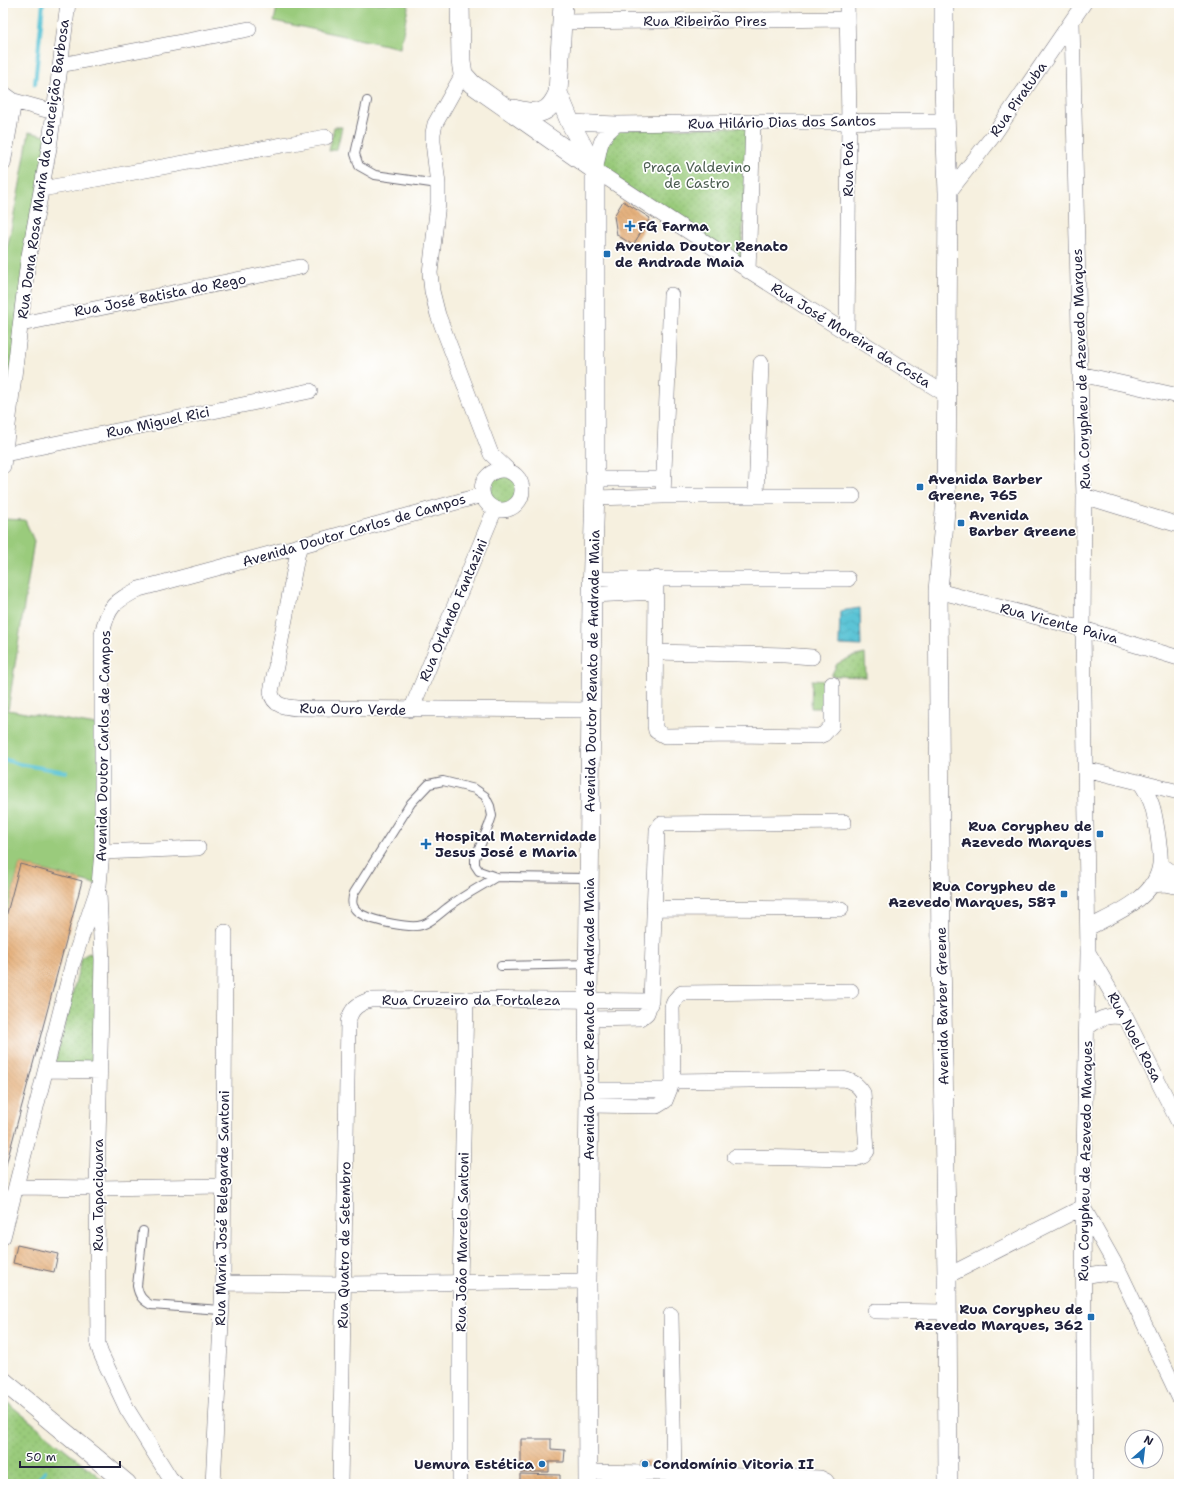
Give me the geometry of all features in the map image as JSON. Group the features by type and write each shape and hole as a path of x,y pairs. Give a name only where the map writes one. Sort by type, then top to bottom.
{"street":[{"name":"Rua Dona Rosa Maria da Conceição Barbosa","path":"4,460 28,261 42,189 54,112 68,3"},
{"path":"460,3 460,61 463,74 472,84 507,107 595,170"},
{"path":"507,107 533,114 549,109 554,103 558,93 563,3"},
{"name":"Rua Poá","path":"847,3 849,122 847,334"},
{"name":"Avenida Barber Greene","path":"944,3 944,87 948,193 946,499 938,591 940,955 947,1276 948,1484"},
{"name":"Rua Piratuba","path":"948,193 993,136 1084,3"},
{"name":"Rua Ribeirão Pires","path":"562,22 847,20"},
{"name":"Rua Corypheu de Azevedo Marques","path":"1072,22 1084,496 1083,629 1088,928 1088,1027 1083,1207 1086,1484"},
{"path":"60,65 249,29"},
{"path":"463,74 435,124 433,133 438,184 438,203 430,273 432,291 438,315 491,454 508,470 514,473 521,483 522,496 514,506 502,510 495,509 485,501 481,490 491,454"},
{"path":"558,93 570,122 595,170"},
{"path":"3,164 9,97 54,112"},
{"name":"Rua Hilário Dias dos Santos","path":"570,122 617,124 946,121"},
{"path":"748,271 753,122"},
{"path":"595,170 602,138 617,124"},
{"path":"42,189 326,137"},
{"name":"Rua José Moreira da Costa","path":"595,170 748,271 947,395"},
{"name":"Avenida Doutor Renato de Andrade Maia","path":"588,1478 587,1281 589,878 592,587 595,488 595,170"},
{"name":"Rua José Batista do Rego","path":"20,324 300,267"},
{"path":"664,496 671,295"},
{"path":"756,496 761,363"},
{"path":"1080,374 1179,396"},
{"name":"Rua Miguel Rici","path":"4,460 310,391"},
{"path":"484,480 488,474 494,470 508,470"},
{"path":"595,488 664,479"},
{"path":"595,488 664,496 853,496"},
{"name":"Avenida Doutor Carlos de Campos","path":"3,1237 73,962 99,885 102,852 102,634 106,619 112,607 121,598 139,589 482,495"},
{"path":"1084,496 1179,525"},
{"name":"Rua Orlando Fantazini","path":"411,710 495,509"},
{"name":"Rua Ouro Verde","path":"299,546 271,692 272,698 277,704 297,708 411,710 591,710"},
{"path":"592,587 848,579"},
{"path":"656,585 655,726 656,731 664,736 819,736 824,734 832,725 832,684"},
{"name":"Rua Vicente Paiva","path":"938,591 1083,629 1179,658"},
{"path":"655,652 812,657"},
{"path":"1086,769 1179,792"},
{"path":"1088,928 1130,906 1144,894 1157,875 1160,864 1154,809 1149,796 1140,782"},
{"path":"1154,809 1161,802 1170,797 1179,798"},
{"path":"841,909 654,908 657,830 661,824 844,822"},
{"path":"102,852 198,848"},
{"path":"1160,864 1179,877"},
{"path":"1151,885 1164,884 1179,886"},
{"name":"Rua Tapaciquara","path":"99,885 102,960 97,1188 99,1349 127,1409 170,1478 176,1484"},
{"name":"Rua Cruzeiro da Fortaleza","path":"355,1007 370,1000 466,999 589,1010 641,1018 647,1013 651,1001 654,908"},
{"name":"Rua Maria José Belegarde Santoni","path":"213,1484 223,1282 225,932"},
{"path":"73,962 80,954 88,952 96,955 102,960"},
{"name":"Rua Noel Rosa","path":"1088,953 1126,1018 1179,1123"},
{"path":"589,1097 657,1106 665,1101 671,1085 672,1008 677,996 682,993 851,991"},
{"name":"Rua João Marcelo Santoni","path":"460,1484 460,1282 466,999"},
{"name":"Rua Quatro de Setembro","path":"340,1484 348,1022 350,1013 355,1007"},
{"path":"1088,1027 1105,1017 1116,1015 1126,1018"},
{"path":"46,1070 100,1071"},
{"path":"671,1085 844,1079 852,1081 859,1086 863,1093 867,1151 864,1156 855,1159 735,1157"},
{"path":"16,1187 97,1188 223,1186"},
{"path":"947,1276 1083,1207 1121,1276 1179,1397"},
{"path":"1083,1276 1101,1273 1121,1276"},
{"path":"223,1282 343,1284 587,1281"},
{"path":"875,1311 946,1312"},
{"path":"671,1315 674,1474"},
{"path":"3,1381 127,1484"},
{"path":"588,1478 674,1474 715,1479 820,1478 828,1484"}],"lane":[{"path":"367,101 355,154 359,166 375,175 438,184"},
{"path":"496,877 448,907 429,923 421,926 405,926 365,916 357,912 352,906 354,893 411,803 429,784 442,781 475,789 485,796 490,806 492,816 476,858 475,865 478,871 496,877 589,878"},
{"path":"501,966 589,964"},
{"path":"143,1231 137,1286 138,1294 144,1301 151,1305 221,1310"}],"green space":[{"path":"278,3 409,3 400,48 274,21"},
{"path":"334,127 342,127 337,149 329,151"},
{"name":"Praça Valdevino de Castro","path":"749,127 741,262 600,170 603,149 617,129"},
{"path":"29,132 50,137 3,466 3,270"},
{"path":"506,471 515,476 519,482 519,496 515,502 506,507 498,507 489,502 485,496 484,485 489,476 495,472"},
{"path":"3,519 25,520 34,541 8,710 102,726 99,885 20,864 3,928"},
{"path":"865,654 866,677 831,676 837,664 851,657"},
{"path":"812,680 826,681 825,708 811,708"},
{"path":"89,953 97,957 96,1068 54,1066 82,957"},
{"path":"3,1399 108,1484 3,1484"}],"water":[{"path":"860,608 861,646 839,645 840,611"}],"building":[{"name":"FG Farma","path":"623,201 650,218 633,245 617,235 614,216"},
{"path":"20,864 82,881 3,1176 3,928"},
{"path":"17,1245 58,1254 54,1272 13,1263"},
{"path":"521,1439 551,1439 551,1449 565,1450 564,1462 549,1462 549,1472 521,1472"},
{"name":"Condomínio Vitoria II","path":"641,1461 649,1461 649,1467 641,1467"},
{"path":"520,1474 560,1475 560,1484 520,1484"}],"waterway":[{"path":"35,84 43,3"},
{"path":"3,759 19,764 66,772"},
{"path":"35,1484 45,1471"}],"place":[{"name":"FG Farma","path":"630,226"},
{"name":"Avenida Doutor Renato de Andrade Maia","path":"607,254"},
{"name":"Avenida Barber Greene, 765","path":"920,487"},
{"name":"Avenida Barber Greene","path":"961,523"},
{"name":"Rua Corypheu de Azevedo Marques","path":"1100,834"},
{"name":"Hospital Maternidade Jesus José e Maria","path":"426,844"},
{"name":"Rua Corypheu de Azevedo Marques, 587","path":"1064,894"},
{"name":"Rua Corypheu de Azevedo Marques, 362","path":"1091,1317"},
{"name":"Uemura Estética","path":"542,1464"},
{"name":"Condomínio Vitoria II","path":"645,1464"}]}
